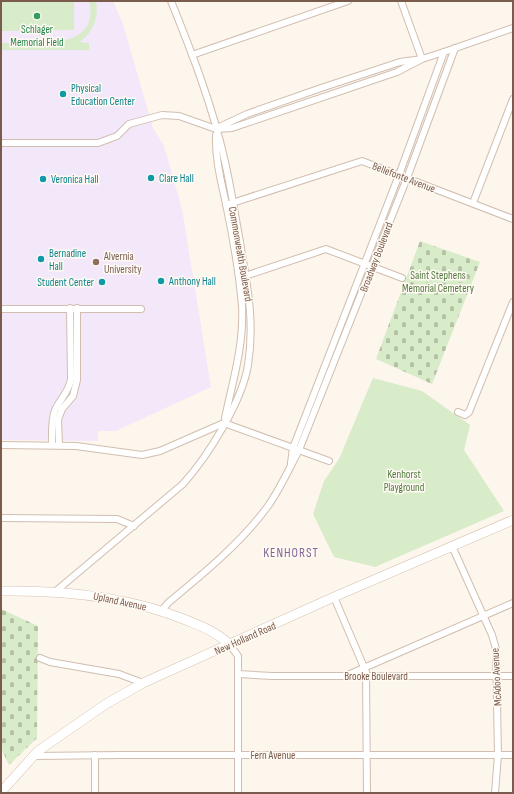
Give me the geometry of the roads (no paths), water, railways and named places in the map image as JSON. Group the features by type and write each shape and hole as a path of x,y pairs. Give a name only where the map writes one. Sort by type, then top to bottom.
{"main road":[{"name":"New Holland Road","path":"1,792 34,756 56,738 106,704 143,683 334,597 513,520"},
{"name":"Upland Avenue","path":"1,591 56,591 98,596 162,610 218,634 230,645"}],"street":[{"name":"Commonwealth Boulevard","path":"56,591 183,484 195,470 237,401 248,366 251,338 251,301 215,147 216,129 192,55 171,1"},
{"path":"192,55 348,1"},
{"path":"401,1 422,59"},
{"path":"1,143 98,144 117,136 129,124 162,115 179,116 216,129 232,120 321,88 400,62 422,59 513,28"},
{"name":"Broadway Boulevard","path":"162,610 168,602 232,546 254,524 273,498 300,450 407,178 455,48"},
{"name":"Broadway Boulevard","path":"291,464 292,448 399,175 444,52"},
{"path":"472,203 513,99"},
{"name":"Bellefonte Avenue","path":"229,204 362,161 513,219"},
{"name":"Commonwealth Boulevard","path":"224,423 240,347 242,318 229,204"},
{"path":"238,278 326,249 402,278"},
{"path":"458,412 465,415 469,412 513,302"},
{"path":"56,445 52,419 58,404 70,387 71,379 70,308"},
{"path":"56,445 58,420 62,410 73,396 77,380 77,308"},
{"path":"1,309 141,309"},
{"path":"1,445 76,446 142,455 153,454 224,423 329,461"},
{"path":"1,518 117,519 134,526"},
{"name":"McAdoo Avenue","path":"452,546 482,616 494,639 497,676 498,755 495,793"},
{"path":"334,597 365,668 367,793"},
{"path":"347,676 513,602"},
{"path":"230,645 238,656 238,793"},
{"path":"40,658 50,662 119,674 143,683"},
{"name":"Brooke Boulevard","path":"238,674 272,676 513,676"},
{"path":"95,755 95,793"},
{"name":"Fern Avenue","path":"34,756 513,755"}],"place":[{"name":"Schlager Memorial Field","path":"37,16"},
{"name":"Physical Education Center","path":"63,94"},
{"name":"Clare Hall","path":"151,178"},
{"name":"Veronica Hall","path":"43,179"},
{"name":"Bernadine Hall","path":"41,259"},
{"name":"Alvernia University","path":"96,262"},
{"name":"Anthony Hall","path":"161,281"},
{"name":"Student Center","path":"102,282"}],"district":[{"name":"KENHORST","path":"291,552"}],"park label":[{"name":"Saint Stephens Memorial Cemetery","path":"438,281"},
{"name":"Kenhorst Playground","path":"404,480"}]}
